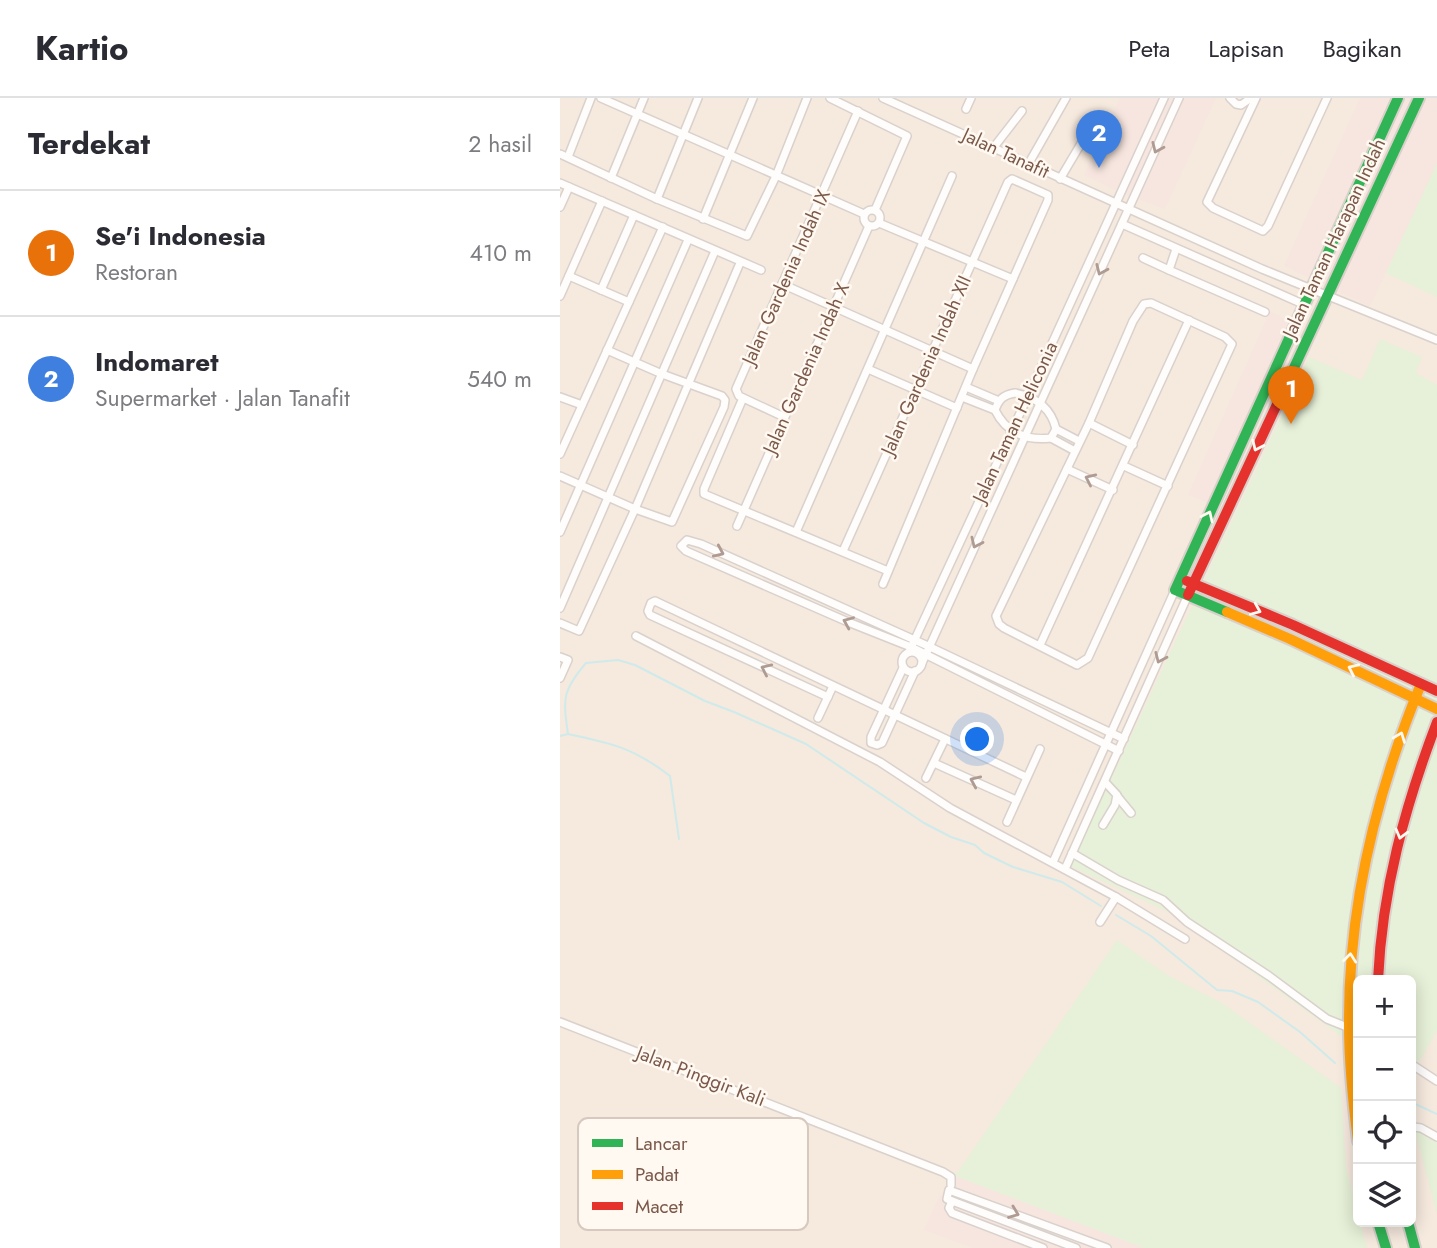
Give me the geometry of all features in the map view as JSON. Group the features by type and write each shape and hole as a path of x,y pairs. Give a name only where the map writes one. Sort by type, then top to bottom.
{"street":[{"path":"591,98 564,156 746,237 751,233 807,98"},
{"path":"601,98 864,214"},
{"path":"611,178 644,98"},
{"path":"657,199 698,98"},
{"path":"703,219 753,98"},
{"path":"830,98 907,136 875,211"},
{"name":"Jalan Tanafit","path":"883,98 1060,179 1326,295 1437,340"},
{"path":"966,109 971,98"},
{"path":"1029,163 1066,98"},
{"name":"Jalan Taman Heliconia","path":"896,714 882,743 871,743 871,737 903,668 902,658 911,646 1028,396 1164,98"},
{"name":"Jalan Taman Heliconia","path":"922,663 1179,98"},
{"path":"1230,98 1241,105 1254,98"},
{"path":"1254,98 1207,202 1213,208 1263,231 1268,226 1327,98"},
{"name":"Jalan Taman Harapan Indah","path":"1175,590 1398,98"},
{"name":"Jalan Taman Harapan Indah","path":"1188,595 1419,98"},
{"name":"Jalan Gardenia Indah IX","path":"743,398 736,390 858,111"},
{"path":"994,147 1022,111"},
{"path":"1060,179 1092,125"},
{"path":"796,532 952,176"},
{"name":"Jalan Gardenia Indah XII","path":"843,551 1011,179 1049,197 1013,279"},
{"path":"560,183 761,270"},
{"path":"560,207 569,187"},
{"path":"560,296 602,201"},
{"path":"864,214 875,211"},
{"path":"875,211 880,217 879,223"},
{"path":"864,214 863,220 869,226 879,223"},
{"path":"601,290 634,215"},
{"path":"879,223 1013,279 883,584"},
{"path":"1122,224 1305,305"},
{"name":"Jalan Gardenia Indah X","path":"737,526 869,226"},
{"path":"560,454 663,227"},
{"path":"560,532 688,240"},
{"path":"1169,270 1176,249"},
{"path":"560,608 715,251"},
{"path":"1143,258 1265,312"},
{"path":"560,623 579,631 635,509 740,263"},
{"path":"569,276 629,302"},
{"path":"782,284 973,369"},
{"path":"1144,304 1158,304 1189,320 1225,337 1232,344 1088,658 1077,665 1004,628 996,616 1089,423 1128,331 1144,304"},
{"path":"1040,645 1189,320"},
{"path":"560,476 635,509 669,522 673,521 718,421 725,398 607,350"},
{"path":"868,369 957,408"},
{"path":"966,387 999,401"},
{"path":"995,410 999,401 1009,394 1028,396 1049,412 1056,429 1079,441"},
{"path":"560,397 582,405"},
{"path":"962,397 995,410 1012,430 1025,438 1051,438 1075,450"},
{"path":"784,417 743,398 703,491 705,494 888,571"},
{"path":"1089,423 1133,445"},
{"path":"1051,438 1056,429"},
{"path":"1124,466 1168,486"},
{"path":"1067,469 1113,490"},
{"path":"896,714 915,671 922,663 911,646 701,544 687,540 681,546 686,551 848,622 911,646 927,650 1124,739"},
{"path":"1180,578 1437,691"},
{"path":"1053,862 1175,590 1290,639 1437,709"},
{"path":"1065,869 1188,595"},
{"path":"828,697 650,615 650,603 655,601 1026,777"},
{"path":"636,636 880,762 966,817 1116,897 1185,939"},
{"path":"927,650 1119,751"},
{"path":"560,678 564,658"},
{"path":"903,668 915,671"},
{"path":"1353,1104 1347,1027 1349,963 1359,889 1369,839 1394,752 1421,684"},
{"path":"818,718 833,686"},
{"path":"894,689 905,694"},
{"path":"1379,975 1387,897 1400,835 1422,761 1437,722"},
{"path":"926,778 945,739"},
{"path":"1007,822 1040,750"},
{"path":"934,763 1016,800"},
{"path":"1105,782 1131,813"},
{"path":"1102,825 1115,804 1117,795"},
{"path":"1072,853 1118,880 1163,900 1186,922 1269,976 1327,1019 1347,1027"},
{"path":"1100,922 1116,897"},
{"name":"Jalan Pinggir Kali","path":"560,1022 806,1118"},
{"path":"1416,1067 1437,1081"},
{"name":"Jalan Pinggir Kali","path":"808,1119 931,1167 951,1177 951,1185"},
{"path":"1416,1127 1437,1137"},
{"path":"1076,1248 946,1197 950,1189 1107,1248"},
{"path":"952,1200 949,1208 952,1213 1043,1248"},
{"path":"1380,1227 1386,1248"},
{"path":"1409,1227 1415,1248"}],"shaded area":[{"path":"560,98 1437,98 1437,1248 560,1248"},
{"path":"1120,98 1216,98 1165,209 1121,193 1084,175"},
{"path":"1360,98 1437,98 1437,163 1370,306 1284,266"},
{"path":"1270,311 1293,323 1208,503 1188,495"},
{"path":"955,1176 1144,1248 973,1248 924,1230 938,1199"}],"green space":[{"path":"1437,163 1437,297 1386,273"},
{"path":"1380,339 1422,357 1416,373 1437,385 1437,1031 1416,1068 1416,975 1353,975 1353,1042 1170,913 1070,866 1309,357 1362,380"},
{"path":"1117,940 1169,976 1222,1003 1341,1088 1346,1167 1353,1194 1353,1227 1362,1227 1367,1248 1144,1248 955,1176"},
{"path":"1416,1128 1437,1139 1437,1214 1416,1135"}],"waterway":[{"path":"568,734 566,696 572,681 586,663 618,660 635,665 705,701 806,744 924,823 951,837 975,845 984,853 1013,867 1062,882 1101,906"},
{"path":"560,736 568,734 622,748 670,776 679,839"},
{"path":"1116,915 1151,936 1217,990 1232,991 1258,1002 1300,1032 1335,1063"},
{"path":"1416,1104 1437,1114"}],"traffic: fast":[{"path":"1227,612 1175,590 1398,98"},
{"path":"1286,385 1419,98"},
{"path":"1380,1227 1386,1248"},
{"path":"1409,1227 1415,1248"}],"traffic: slow":[{"path":"1227,612 1437,709"},
{"path":"1354,1101 1349,1040 1350,981 1359,894 1378,808 1421,684"}],"traffic: jam":[{"path":"1188,595 1286,385"},
{"path":"1187,581 1293,625 1437,691"},
{"path":"1378,975 1384,914 1397,849 1437,722"}],"place":[{"name":"Indomaret","path":"1099,168"},
{"name":"Se'i Indonesia","path":"1291,424"}]}
